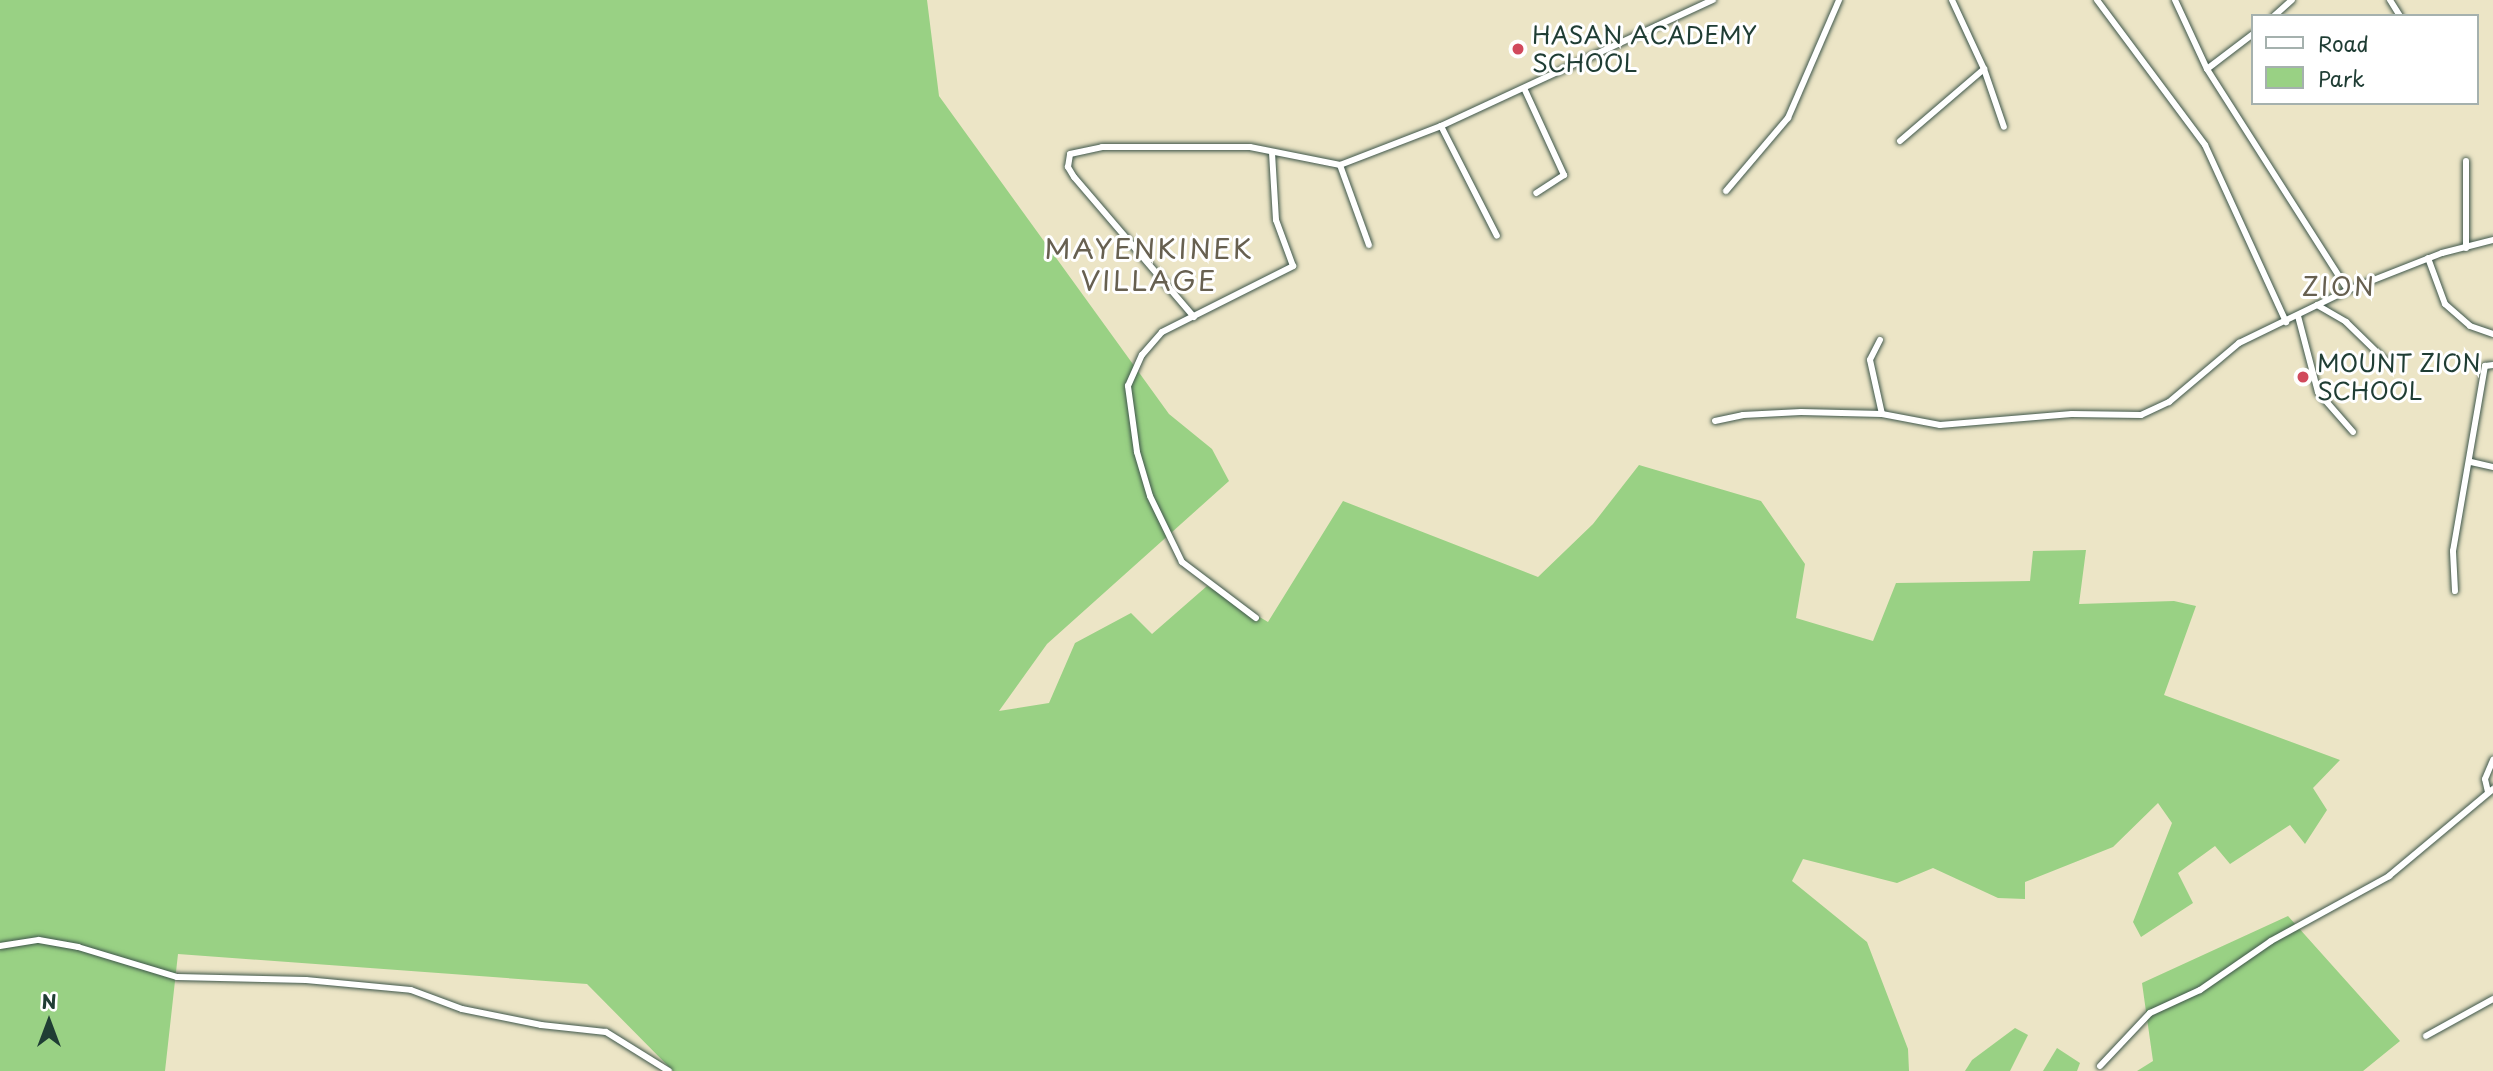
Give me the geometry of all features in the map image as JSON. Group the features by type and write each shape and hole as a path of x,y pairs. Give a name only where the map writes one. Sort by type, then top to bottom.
{"street":[{"path":"1194,317 1074,177 1067,159 1076,152 1102,147 1250,146 1340,165 1441,126 1713,0"},
{"path":"1726,191 1788,118 1839,0"},
{"path":"1951,0 1984,69 2004,127"},
{"path":"2097,0 2205,145 2286,322"},
{"path":"2175,0 2207,69 2348,290"},
{"path":"2276,14 2292,0"},
{"path":"2207,69 2252,35"},
{"path":"1900,141 1984,69"},
{"path":"1524,88 1563,175 1536,193"},
{"path":"1441,126 1497,236"},
{"path":"1256,618 1182,562 1150,496 1137,453 1128,398 1133,372 1161,332 1293,266 1276,220 1272,152"},
{"path":"2466,161 2466,248"},
{"path":"1340,165 1369,245"},
{"path":"1715,421 1743,415 1882,414 1940,425 2072,414 2141,415 2169,402 2239,343 2348,290 2428,258 2493,240"},
{"path":"2428,258 2445,304 2470,326 2493,334"},
{"path":"2317,305 2346,322 2385,360"},
{"path":"2298,316 2318,392 2353,432"},
{"path":"1880,340 1870,360 1882,414"},
{"path":"2455,591 2454,551 2485,366 2493,365"},
{"path":"2471,462 2493,467"},
{"path":"2100,1066 2150,1013 2200,990 2271,941 2389,876 2491,790 2485,779 2493,760"},
{"path":"0,946 39,940 65,944 177,977 306,980 411,990 462,1009 541,1025 606,1032 668,1071"},
{"path":"2426,1036 2493,999"}],"green space":[{"path":"0,0 927,0 939,96 1169,414 1212,449 1229,481 1047,644 999,711 1049,703 1075,643 1131,613 1152,634 1207,586 1268,622 1343,501 1538,577 1593,524 1639,465 1761,501 1805,564 1796,618 1873,641 1896,583 2030,581 2033,551 2086,550 2079,604 2174,601 2196,606 2164,695 2340,760 2313,788 2327,810 2305,844 2290,825 2230,864 2215,846 2178,873 2193,903 2141,937 2133,922 2172,823 2158,803 2113,847 2025,882 2025,899 1998,898 1933,868 1897,883 1803,859 1792,881 1867,942 1908,1049 1909,1071 673,1071 587,984 178,954 165,1071 0,1071"},
{"path":"2288,916 2400,1041 2363,1071 2137,1071 2153,1061 2142,983"},
{"path":"2015,1028 2028,1035 2010,1071 1965,1071 1972,1060"},
{"path":"2057,1048 2080,1063 2077,1071 2043,1071"}],"place":[{"name":"HASAN ACADEMY SCHOOL","path":"1518,49"},
{"name":"MOUNT ZION SCHOOL","path":"2303,377"}],"district":[{"name":"MAYENKINEK VILLAGE","path":"1149,264"},
{"name":"ZION","path":"2339,286"}]}
